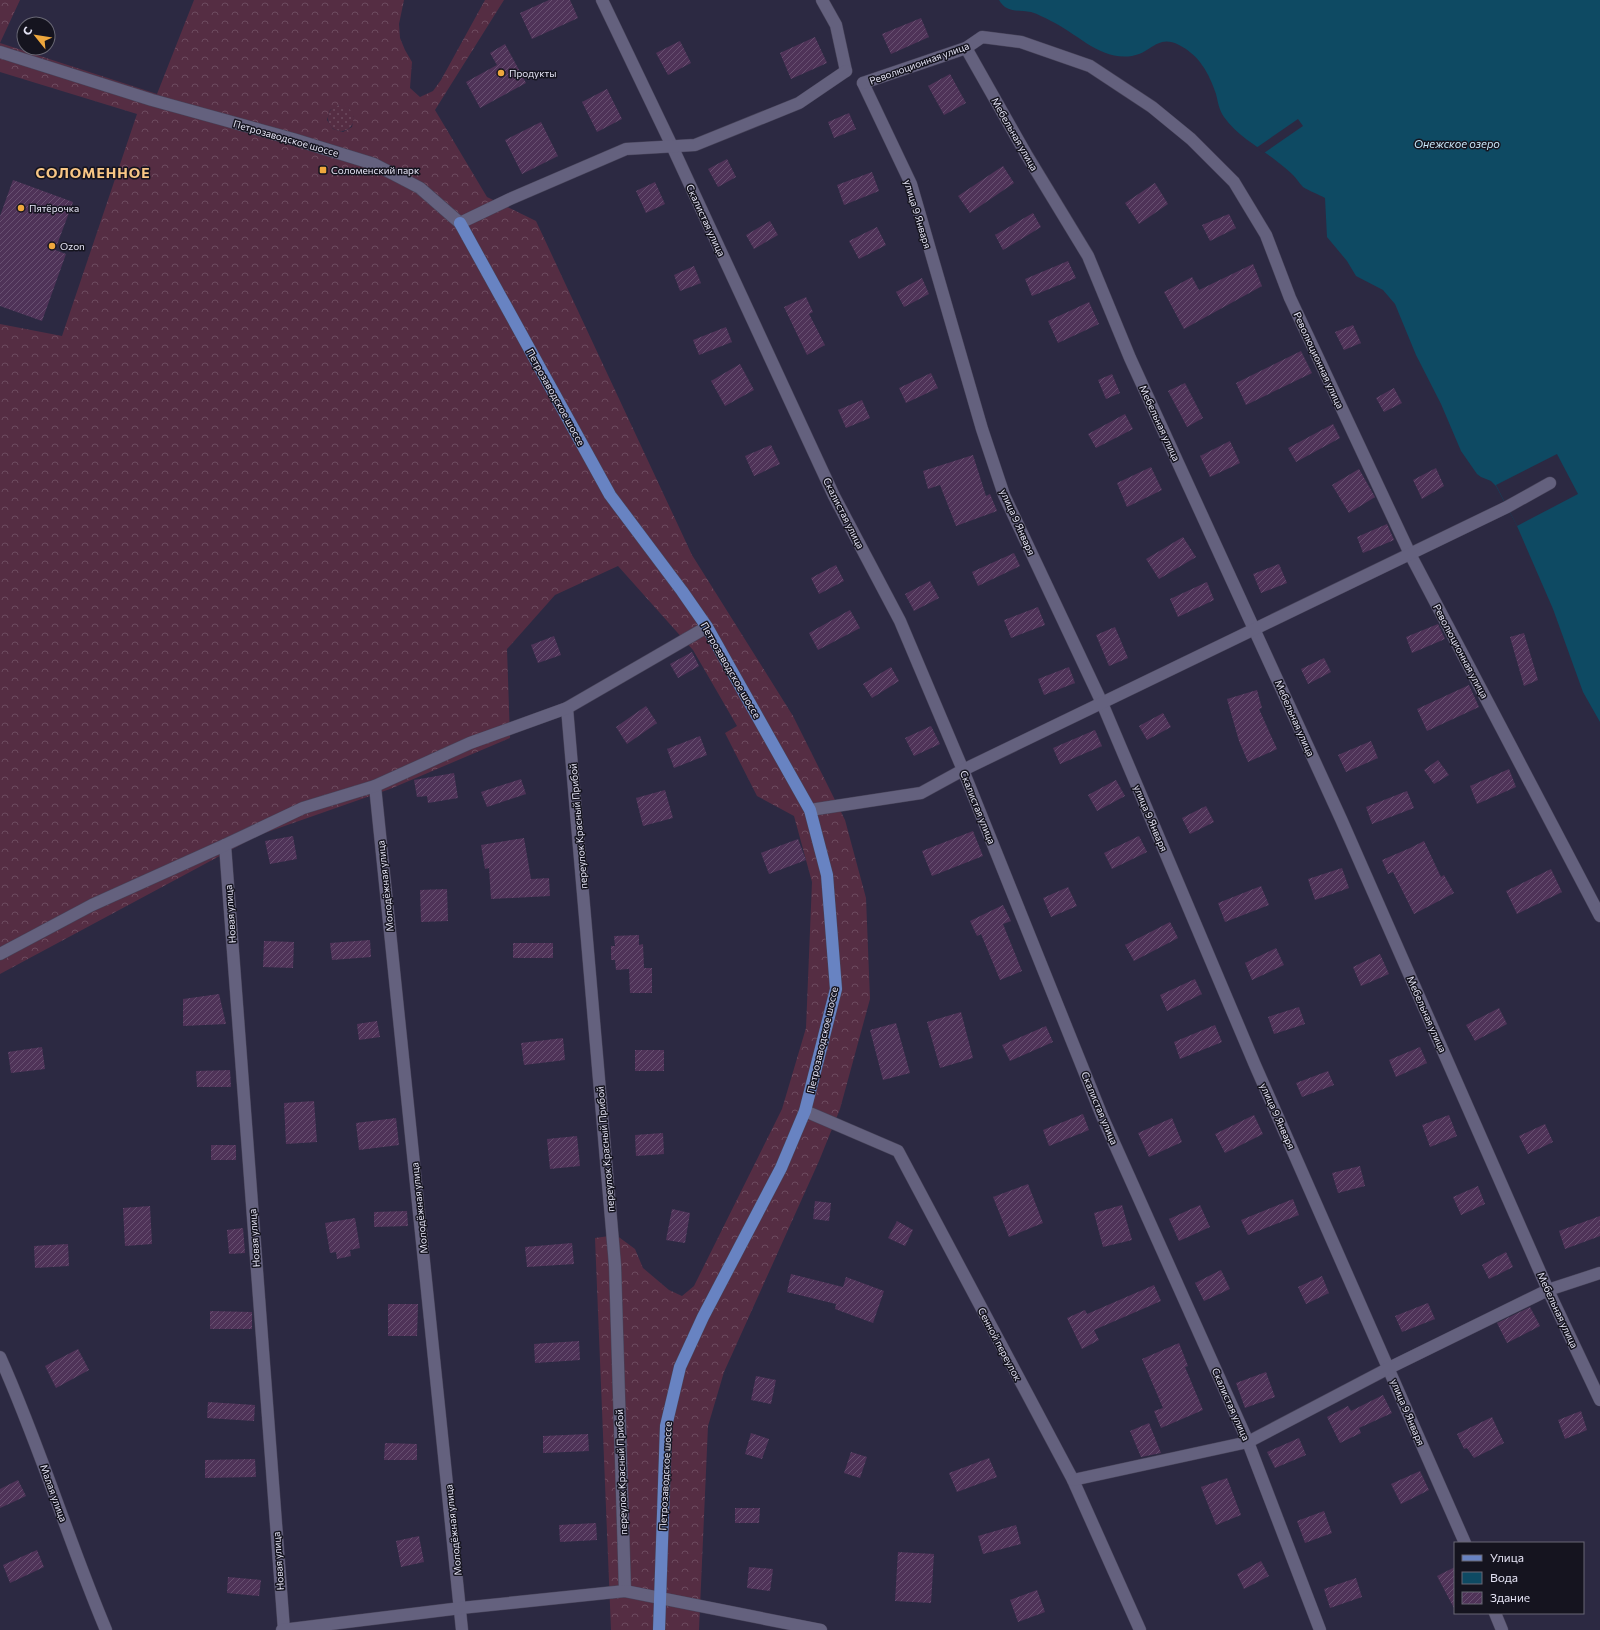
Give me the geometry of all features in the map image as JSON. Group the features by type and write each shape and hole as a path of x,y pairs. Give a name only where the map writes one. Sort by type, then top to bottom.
{"main road":[{"name":"Петрозаводское шоссе","path":"460,222 610,495 707,627 810,810 827,875 836,989 805,1111 781,1168 703,1317 680,1367 666,1426 659,1630"}],"street":[{"name":"Скалистая улица","path":"602,0 672,146 834,496 900,621 963,770 1102,1116 1248,1442 1320,1630"},
{"path":"822,0 836,25 846,71 864,83"},
{"name":"Революционная улица","path":"864,83 966,48 982,37 1021,42 1090,66 1152,107 1191,139 1234,182 1266,235 1290,298 1410,554 1600,916"},
{"name":"Мебельная улица","path":"966,48 1026,154 1088,256 1130,358 1254,628 1422,1001 1548,1290 1600,1400"},
{"name":"Петрозаводское шоссе","path":"0,52 152,100 293,139 374,164 420,188 460,222"},
{"path":"460,222 626,149 695,145 799,103 846,71"},
{"name":"улица 9 Января","path":"864,83 910,184 982,429 1004,495 1102,703 1255,1064 1465,1542"},
{"path":"810,810 921,793 963,770 1507,507 1550,483"},
{"path":"0,954 92,905 303,808 375,786 470,743 567,708 707,627"},
{"name":"переулок Красный Прибой","path":"567,708 615,1265 625,1590"},
{"name":"Молодёжная улица","path":"375,786 461,1608 462,1630"},
{"name":"Новая улица","path":"225,845 283,1630"},
{"name":"Сенной переулок","path":"805,1111 898,1152 1073,1480 1140,1630"},
{"path":"1073,1480 1248,1442 1389,1368 1548,1290 1600,1273"},
{"name":"Малая улица","path":"0,1356 19,1399 92,1597 106,1630"},
{"path":"283,1630 625,1590 821,1630"},
{"path":"1495,1614 1502,1630"}],"green space":[{"path":"0,0 20,0 0,43"},
{"path":"194,0 404,0 399,24 400,38 412,62 410,88 420,97 433,91 441,80 485,0 504,0 435,110 487,197 536,221 692,555 793,716 845,820 866,898 870,999 840,1109 819,1161 724,1372 708,1426 699,1630 611,1630 595,1238 616,1235 635,1249 643,1268 669,1290 682,1296 694,1286 782,1109 806,1028 812,882 794,816 757,796 725,733 737,726 693,650 618,566 555,595 507,649 510,738 390,789 259,835 0,974 0,324 62,336 137,114 0,72 0,43 16,48 16,56 40,56 157,94","holes":["339,105 349,108 354,117 352,127 343,132 333,129 327,120 330,110"]},
{"path":"341,105 350,109 354,118 350,127 341,131 332,127 328,118 332,109"}],"water":[{"name":"Онежское озеро","path":"999,0 1600,0 1600,722 1583,692 1553,609 1517,526 1496,486 1491,481 1477,474 1461,451 1441,404 1416,355 1395,304 1383,290 1356,276 1347,261 1327,237 1325,198 1303,187 1288,170 1236,131 1221,112 1213,86 1202,65 1198,59 1186,49 1171,42 1165,42 1132,56 1110,54 1089,45 1061,26 1041,16 1031,12 1009,9"}],"pier":[{"path":"1298,119 1303,126 1264,153 1256,148"},
{"path":"1557,454 1578,494 1517,526 1496,485"}],"building":[{"path":"549,0 570,0 578,18 532,39 520,13"},
{"path":"921,18 929,37 891,54 882,34"},
{"path":"815,37 827,63 791,79 780,53"},
{"path":"680,41 691,63 668,75 656,53"},
{"name":"Продукты","path":"505,44 526,83 480,108 466,82 497,65 490,53"},
{"path":"950,74 966,103 944,115 928,86"},
{"path":"607,89 622,119 597,132 582,102"},
{"path":"849,113 856,129 834,138 828,122"},
{"path":"541,122 558,156 522,174 505,140"},
{"path":"727,159 736,177 718,187 708,169"},
{"path":"1003,166 1014,183 970,213 958,196"},
{"path":"872,172 879,191 844,205 837,185"},
{"path":"13,180 73,202 55,250 66,254 42,321 0,306 0,216"},
{"path":"655,182 665,204 646,213 636,191"},
{"path":"1155,183 1168,204 1139,224 1125,203"},
{"path":"1033,213 1041,227 1003,250 995,235"},
{"path":"1229,214 1236,228 1210,241 1202,225"},
{"path":"770,221 778,235 754,249 746,235"},
{"path":"877,227 886,245 859,259 849,241"},
{"path":"1068,261 1076,278 1032,296 1025,279"},
{"path":"1253,264 1262,286 1184,329 1164,292 1192,277 1199,290"},
{"path":"694,266 701,283 680,291 674,275"},
{"path":"922,278 929,294 904,307 896,292"},
{"path":"806,297 813,312 809,314 825,345 807,355 784,307"},
{"path":"1089,302 1099,324 1058,343 1048,321"},
{"path":"1353,325 1361,343 1344,350 1335,332"},
{"path":"726,327 732,342 699,355 693,340"},
{"path":"1301,351 1312,373 1246,405 1236,383"},
{"path":"740,364 754,390 725,406 711,381"},
{"path":"931,373 938,388 906,403 899,388"},
{"path":"1112,374 1120,393 1106,399 1098,380"},
{"path":"1185,383 1203,418 1187,427 1168,391"},
{"path":"1394,388 1402,403 1384,412 1376,398"},
{"path":"862,400 870,418 846,428 838,410"},
{"path":"1125,414 1133,429 1096,448 1088,434"},
{"path":"1333,424 1340,438 1296,462 1288,448"},
{"path":"1230,441 1240,463 1210,477 1200,456"},
{"path":"771,445 780,464 754,476 745,456"},
{"path":"973,455 986,496 990,494 997,511 956,526 940,485 928,489 923,471"},
{"path":"1151,467 1162,490 1127,507 1117,483"},
{"path":"1436,468 1444,486 1422,499 1413,480"},
{"path":"1359,469 1375,497 1349,513 1332,485"},
{"path":"1387,524 1394,540 1363,553 1357,537"},
{"path":"1183,537 1196,557 1159,579 1146,559"},
{"path":"1014,553 1020,566 978,586 972,572"},
{"path":"1279,564 1287,583 1261,593 1253,574"},
{"path":"836,565 844,581 819,594 811,578"},
{"path":"930,581 939,598 914,611 905,594"},
{"path":"1207,582 1214,600 1178,617 1170,599"},
{"path":"1038,607 1045,625 1011,638 1004,620"},
{"path":"850,610 860,628 818,650 809,633"},
{"path":"1438,624 1445,639 1412,653 1406,637"},
{"path":"1115,627 1128,658 1109,666 1096,635"},
{"path":"1524,633 1538,680 1524,686 1510,637"},
{"path":"554,636 561,655 538,663 531,645"},
{"path":"692,652 699,666 678,678 670,664"},
{"path":"1324,658 1331,672 1308,684 1301,669"},
{"path":"891,667 899,681 872,698 863,684"},
{"path":"1069,667 1075,683 1044,695 1038,679"},
{"path":"1469,685 1479,707 1427,731 1417,709"},
{"path":"1257,690 1262,708 1259,709 1277,749 1248,762 1239,741 1227,699"},
{"path":"646,706 657,723 627,744 616,727"},
{"path":"1163,713 1171,727 1147,740 1139,726"},
{"path":"931,726 940,744 914,756 905,738"},
{"path":"1095,730 1102,746 1060,764 1053,748"},
{"path":"700,736 707,755 674,768 667,749"},
{"path":"1371,741 1378,758 1346,772 1338,755"},
{"path":"1438,760 1449,775 1434,784 1424,770"},
{"path":"1509,769 1516,787 1477,804 1470,786"},
{"path":"454,773 458,798 428,803 427,796 417,797 414,780"},
{"path":"521,779 526,794 487,807 481,792"},
{"path":"1116,780 1125,796 1097,811 1088,795"},
{"path":"665,790 673,818 643,826 636,798"},
{"path":"1407,791 1414,808 1372,824 1366,807"},
{"path":"1206,806 1214,822 1190,834 1182,818"},
{"path":"973,831 983,856 932,876 922,851"},
{"path":"293,836 297,859 270,864 265,841"},
{"path":"1139,836 1147,852 1112,869 1104,853"},
{"path":"524,838 531,879 549,878 550,896 491,899 489,868 485,869 481,845"},
{"path":"798,839 806,860 769,874 761,853"},
{"path":"1424,841 1441,877 1444,875 1454,893 1414,914 1393,872 1388,874 1382,860"},
{"path":"1342,868 1349,888 1315,900 1308,879"},
{"path":"1551,869 1562,892 1517,914 1506,891"},
{"path":"1261,886 1269,905 1225,922 1218,903"},
{"path":"1068,887 1077,906 1051,917 1043,898"},
{"path":"447,889 448,921 421,922 420,890"},
{"path":"1003,905 1011,921 1003,924 1022,971 1000,980 981,934 977,936 970,921"},
{"path":"1170,922 1178,938 1134,961 1125,945"},
{"path":"639,935 639,945 643,944 644,968 652,968 652,993 630,993 629,969 616,970 615,960 611,960 611,946 615,946 614,936"},
{"path":"370,940 371,957 332,960 330,943"},
{"path":"264,941 294,942 293,968 263,967"},
{"path":"513,943 553,943 553,958 513,958"},
{"path":"1276,948 1284,965 1252,980 1245,963"},
{"path":"1380,954 1389,974 1361,986 1353,967"},
{"path":"1195,979 1202,994 1167,1011 1160,995"},
{"path":"219,994 226,1024 183,1026 183,999"},
{"path":"1299,1007 1305,1024 1274,1034 1268,1017"},
{"path":"1499,1008 1507,1024 1475,1041 1466,1025"},
{"path":"961,1012 973,1058 940,1068 927,1022"},
{"path":"377,1021 380,1037 359,1040 357,1024"},
{"path":"896,1023 910,1073 883,1080 870,1030"},
{"path":"1215,1025 1222,1042 1180,1059 1174,1042"},
{"path":"1046,1026 1053,1042 1010,1061 1002,1045"},
{"path":"563,1038 565,1060 524,1065 521,1043"},
{"path":"42,1047 45,1069 11,1073 8,1052"},
{"path":"1420,1047 1427,1063 1396,1077 1389,1060"},
{"path":"635,1050 664,1050 664,1071 635,1071"},
{"path":"230,1070 231,1087 197,1087 196,1071"},
{"path":"1328,1071 1334,1085 1302,1097 1296,1083"},
{"path":"314,1101 317,1142 286,1144 284,1103"},
{"path":"1083,1114 1089,1130 1049,1146 1043,1130"},
{"path":"1254,1115 1263,1134 1225,1153 1215,1134"},
{"path":"1449,1115 1457,1136 1430,1147 1422,1125"},
{"path":"396,1118 399,1145 359,1150 356,1123"},
{"path":"1172,1118 1182,1142 1149,1157 1138,1133"},
{"path":"1545,1124 1553,1142 1528,1154 1519,1136"},
{"path":"663,1133 664,1154 636,1156 635,1135"},
{"path":"577,1136 580,1166 550,1169 547,1139"},
{"path":"211,1145 236,1145 236,1160 211,1160"},
{"path":"1360,1166 1365,1186 1338,1193 1332,1173"},
{"path":"1028,1184 1043,1223 1009,1237 993,1197"},
{"path":"1478,1186 1485,1204 1461,1215 1453,1197"},
{"path":"1293,1199 1299,1215 1248,1235 1241,1220"},
{"path":"815,1201 831,1203 829,1221 813,1219"},
{"path":"1122,1205 1132,1240 1103,1247 1094,1213"},
{"path":"1200,1205 1210,1227 1179,1241 1169,1219"},
{"path":"150,1206 152,1244 125,1246 123,1208"},
{"path":"672,1209 690,1213 685,1243 666,1240"},
{"path":"407,1211 408,1226 374,1227 374,1212"},
{"path":"1600,1216 1600,1236 1565,1249 1559,1231"},
{"path":"355,1218 360,1248 350,1250 351,1256 337,1259 336,1252 330,1253 325,1223"},
{"path":"897,1221 913,1230 905,1246 888,1238"},
{"path":"243,1228 245,1253 229,1254 227,1230"},
{"path":"572,1243 574,1264 527,1267 525,1247"},
{"path":"68,1244 69,1266 35,1268 34,1246"},
{"path":"1506,1252 1513,1267 1489,1279 1482,1265"},
{"path":"1221,1270 1230,1289 1204,1301 1195,1283"},
{"path":"791,1274 843,1287 846,1277 884,1291 873,1323 835,1309 836,1304 787,1292"},
{"path":"1322,1276 1329,1293 1306,1304 1298,1287"},
{"path":"1154,1285 1161,1301 1094,1330 1099,1340 1082,1349 1067,1318 1085,1310 1087,1314"},
{"path":"1428,1303 1435,1319 1402,1332 1395,1316"},
{"path":"388,1304 418,1304 417,1336 388,1336"},
{"path":"1530,1307 1540,1326 1507,1343 1497,1323"},
{"path":"210,1311 252,1312 252,1329 210,1329"},
{"path":"579,1341 580,1360 535,1363 534,1344"},
{"path":"1179,1343 1188,1366 1185,1367 1203,1410 1161,1428 1154,1411 1163,1408 1142,1359"},
{"path":"78,1349 89,1370 56,1388 45,1366"},
{"path":"1266,1372 1275,1397 1245,1408 1236,1383"},
{"path":"756,1376 776,1380 771,1404 751,1400"},
{"path":"1383,1395 1392,1413 1359,1428 1361,1433 1340,1443 1327,1417 1348,1406 1351,1411"},
{"path":"208,1402 255,1405 254,1421 207,1418"},
{"path":"1581,1411 1587,1430 1565,1439 1558,1420"},
{"path":"1492,1417 1504,1443 1474,1458 1467,1448 1464,1449 1457,1434"},
{"path":"1149,1423 1161,1453 1141,1457 1130,1431"},
{"path":"751,1433 769,1439 762,1459 745,1454"},
{"path":"588,1434 589,1451 543,1453 543,1436"},
{"path":"1299,1438 1306,1455 1275,1468 1267,1452"},
{"path":"385,1443 417,1444 417,1460 384,1460"},
{"path":"851,1452 867,1457 860,1478 844,1473"},
{"path":"989,1458 997,1477 957,1492 949,1473"},
{"path":"255,1459 256,1477 205,1478 205,1460"},
{"path":"1420,1471 1429,1490 1401,1504 1391,1484"},
{"path":"1227,1478 1241,1515 1216,1525 1201,1487"},
{"path":"18,1480 26,1496 0,1508 0,1489"},
{"path":"735,1508 760,1508 759,1523 735,1523"},
{"path":"1324,1511 1332,1533 1305,1543 1297,1521"},
{"path":"596,1523 597,1540 560,1542 559,1525"},
{"path":"1016,1525 1021,1544 983,1554 978,1536"},
{"path":"419,1536 424,1562 401,1567 396,1541"},
{"path":"37,1550 44,1567 10,1583 3,1565"},
{"path":"898,1552 934,1554 931,1603 895,1601"},
{"path":"1261,1561 1269,1576 1244,1589 1237,1574"},
{"path":"749,1567 773,1569 770,1591 747,1588"},
{"path":"1454,1568 1454,1608 1437,1576"},
{"path":"228,1577 261,1580 259,1596 227,1593"},
{"path":"1356,1578 1362,1597 1330,1608 1324,1589"},
{"path":"1037,1590 1045,1612 1018,1622 1010,1600"}],"place":[{"name":"Продукты","path":"501,73"},
{"name":"Соломенский парк","path":"323,170"},
{"name":"Пятёрочка","path":"21,208"},
{"name":"Ozon","path":"52,246"}],"district":[{"name":"СОЛОМЕННОЕ","path":"93,172"}]}
